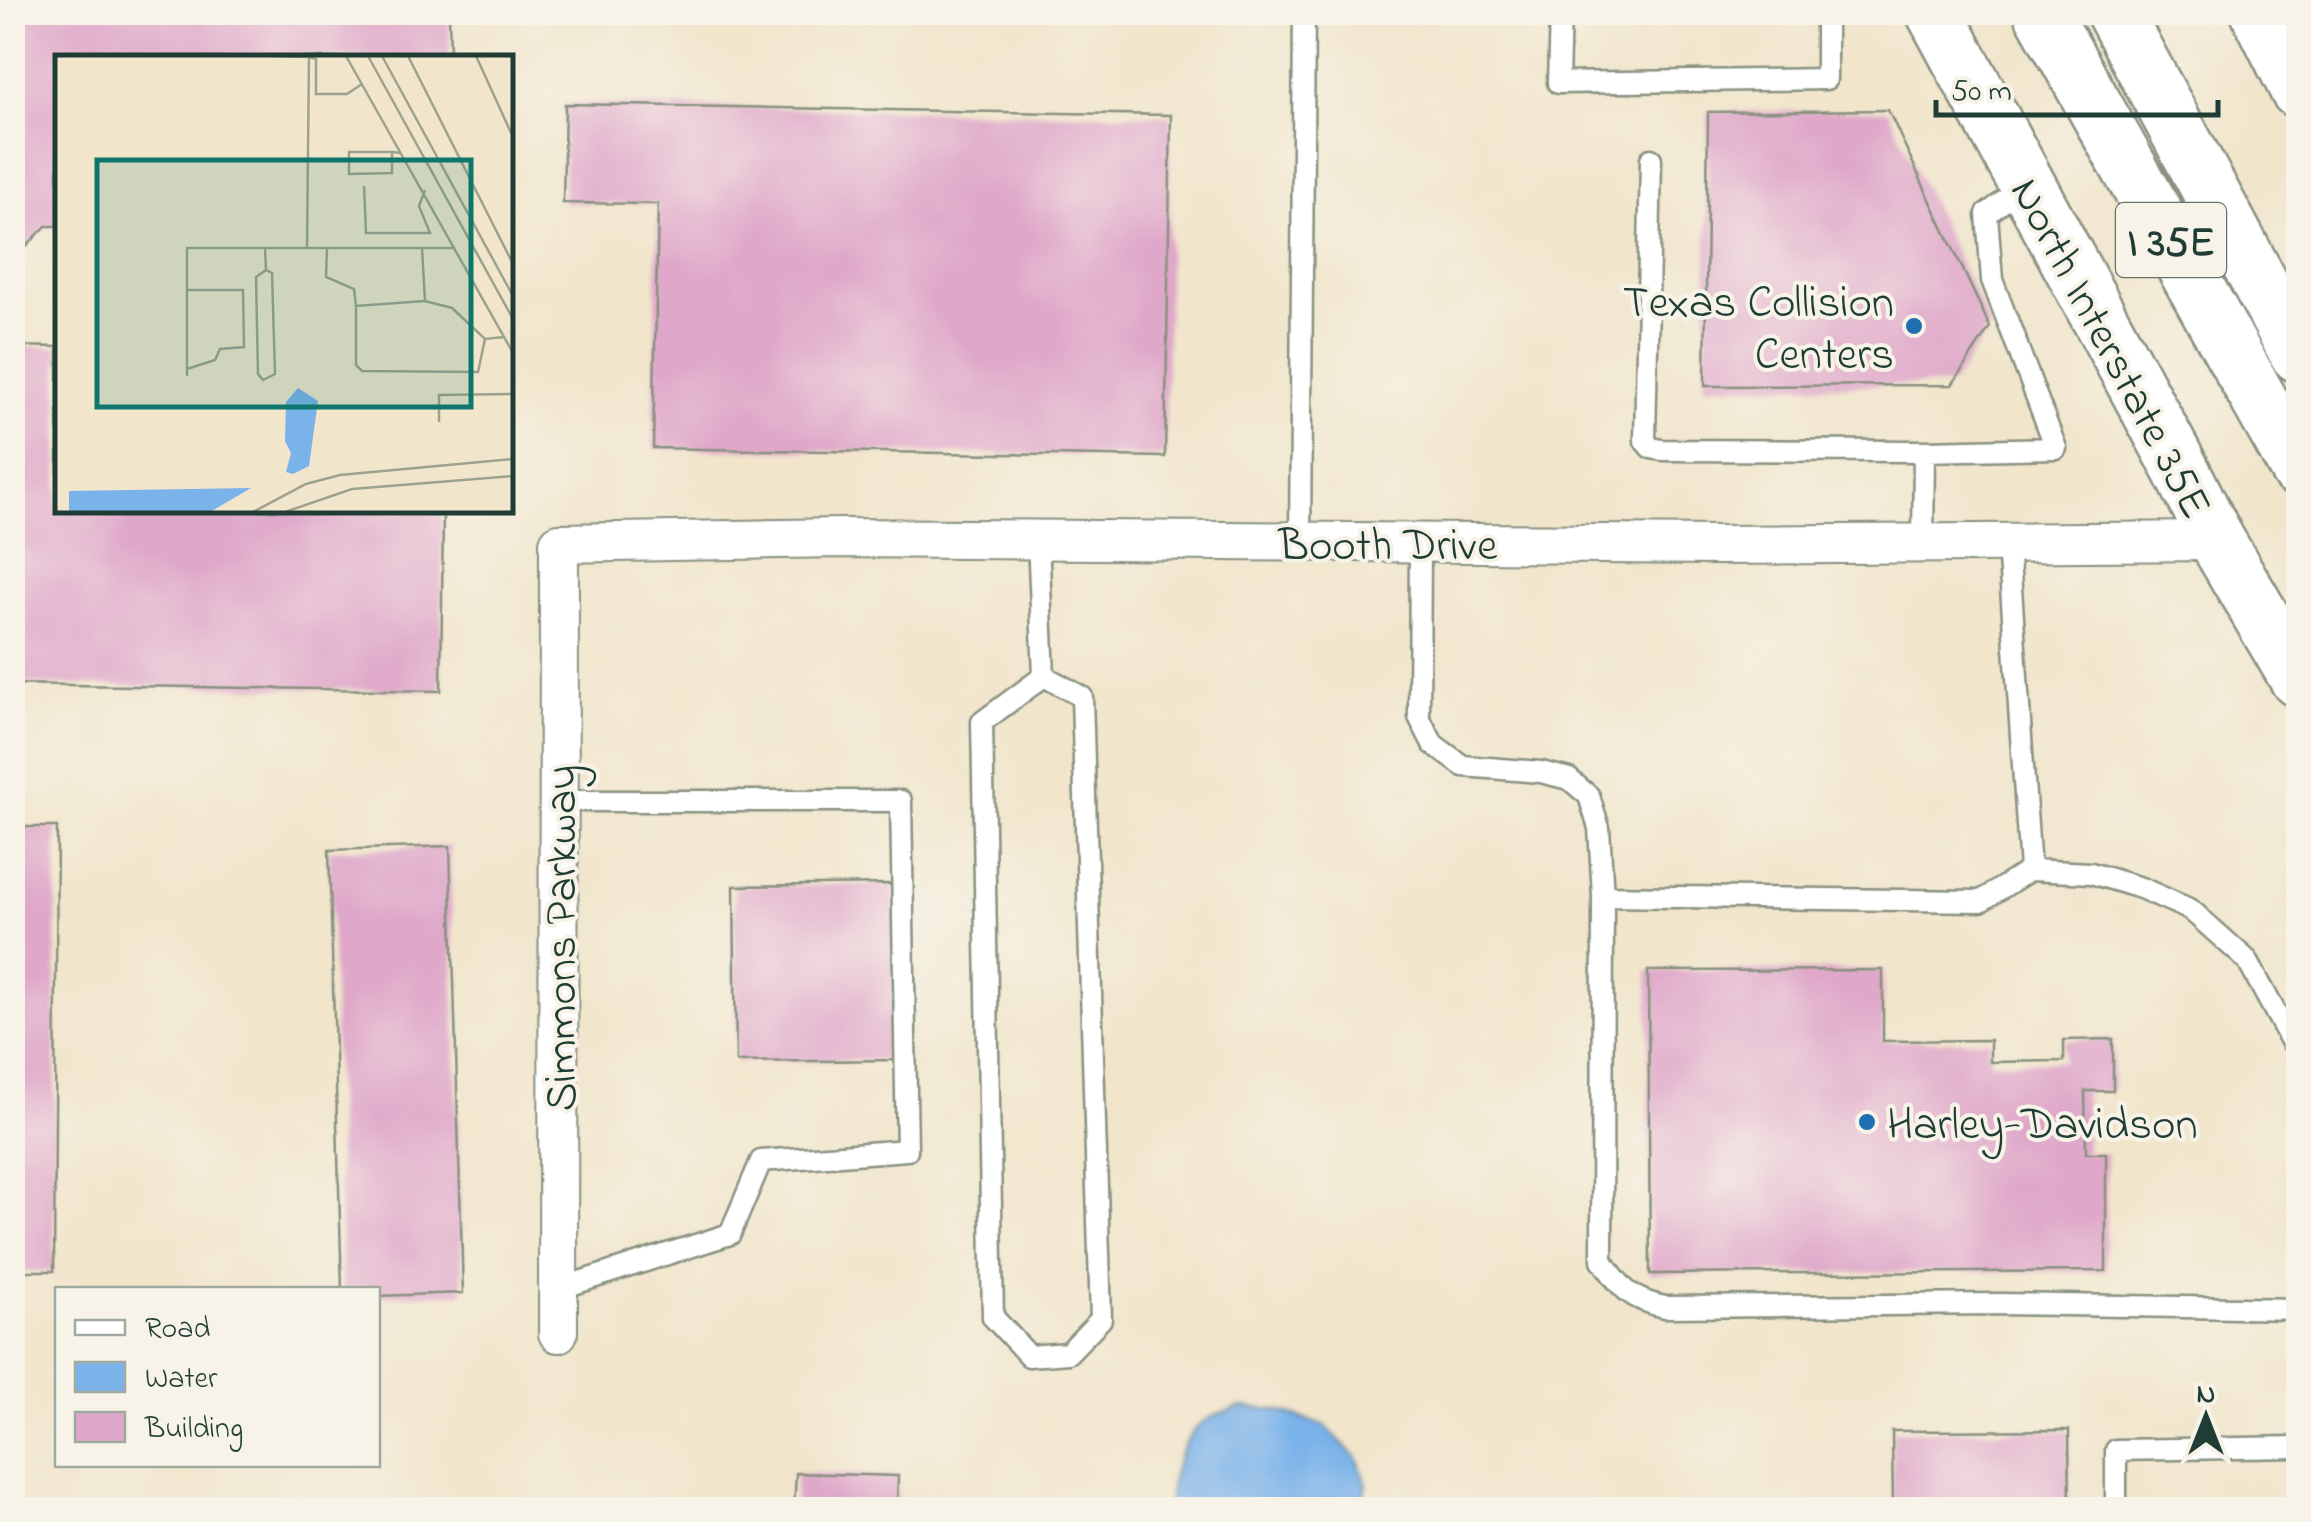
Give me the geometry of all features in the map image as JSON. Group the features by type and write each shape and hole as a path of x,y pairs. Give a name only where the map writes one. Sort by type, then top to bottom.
{"main road":[{"name":"North Interstate 35E","path":"1934,12 2182,469 2217,541 2298,679"},
{"name":"I 35E","path":"2042,12 2298,469"},
{"path":"2114,12 2298,354"},
{"path":"2259,12 2298,90"}],"street":[{"name":"Booth Drive","path":"559,543 841,538 1718,545 2217,541"},
{"name":"Simmons Parkway","path":"558,1333 559,543"}],"lane":[{"path":"1300,542 1304,12"},
{"path":"1560,12 1558,83 1826,79 1826,12"},
{"path":"1651,159 1645,441 1651,448 1662,450 2056,448 1992,280 1986,214 2026,184"},
{"path":"1923,544 1924,450"},
{"path":"1038,540 1044,676"},
{"path":"1420,543 1419,717 1433,744 1464,766 1541,772 1569,780 1589,796 1599,828 1603,896 1602,1260 1616,1280 1640,1302 1664,1307 2002,1304 2298,1310"},
{"path":"2008,543 2030,870"},
{"path":"1044,676 1082,697 1101,1319 1068,1353 1030,1356 994,1317 982,722 1044,676"},
{"path":"558,1288 730,1234 761,1161 908,1150 901,801 559,801"},
{"path":"1603,896 1981,901 2030,870 2091,873 2141,888 2191,910 2248,960 2291,1040 2298,1046"},
{"path":"2116,1510 2116,1450 2298,1447"}],"water":[{"path":"1241,1407 1276,1410 1324,1425 1357,1458 1367,1485 1360,1509 1168,1509 1174,1471 1191,1435 1210,1418"}],"building":[{"path":"12,12 449,12 450,55 55,55 55,226 46,226 12,261"},
{"path":"565,104 1171,115 1165,457 653,448 658,204 563,203"},
{"path":"1888,110 1990,327 1952,385 1705,386 1708,112"},
{"path":"12,346 55,347 55,512 443,512 441,691 12,684"},
{"path":"12,827 57,827 54,1271 12,1271"},
{"path":"450,846 463,1293 380,1296 380,1287 342,1287 329,850"},
{"path":"896,884 898,1060 736,1062 734,886"},
{"name":"Harley-Davidson","path":"1883,970 1883,1041 1990,1040 1990,1062 2064,1061 2064,1040 2113,1039 2113,1091 2085,1091 2086,1153 2106,1153 2106,1271 1650,1274 1648,971"},
{"path":"2069,1430 2070,1510 1893,1510 1892,1431"},
{"path":"796,1473 898,1476 897,1510 794,1510"},
{"path":"2239,1501 2298,1501 2298,1510 2240,1510"}],"place":[{"name":"Texas Collision Centers","path":"1914,326"},
{"name":"Harley-Davidson","path":"1867,1122"}]}
